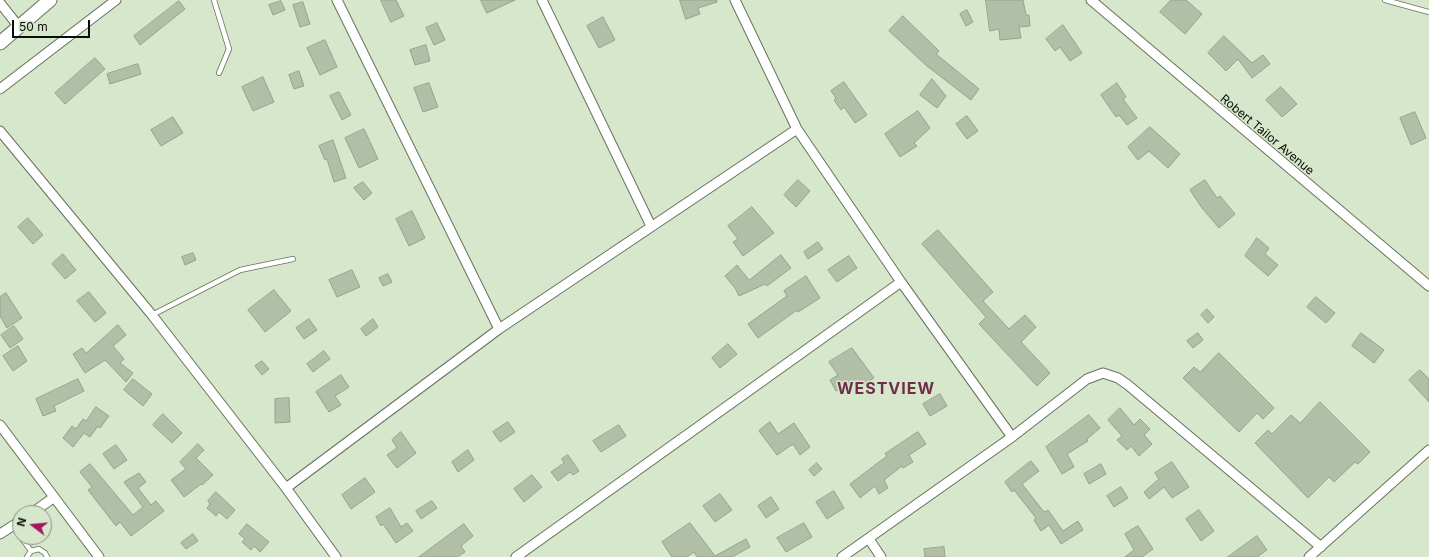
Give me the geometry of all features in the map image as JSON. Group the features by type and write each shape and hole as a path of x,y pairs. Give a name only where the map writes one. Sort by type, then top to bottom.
{"main road":[{"path":"0,43 50,0"}],"street":[{"path":"0,89 116,0"},
{"path":"337,0 499,329"},
{"path":"542,0 651,226"},
{"path":"736,0 797,129 901,282 1012,437"},
{"name":"Robert Tailor Avenue","path":"1091,0 1429,286"},
{"path":"0,3 19,27"},
{"path":"286,488 499,329 797,129"},
{"path":"0,131 152,315 286,488 336,557"},
{"path":"516,557 901,282"},
{"path":"842,557 1012,437 1087,379 1103,373 1118,378 1321,547"},
{"path":"0,425 99,557"},
{"path":"1309,557 1429,450"},
{"path":"44,505 54,498"},
{"path":"0,534 12,526"},
{"path":"869,539 881,557"}],"lane":[{"path":"214,0 229,49 219,73"},
{"path":"1385,0 1429,12"},
{"path":"152,315 240,270 293,259"},
{"path":"26,545 31,551"},
{"path":"27,557 31,551 35,550 42,551 47,557"}],"building":[{"path":"381,0 396,0 404,16 391,22"},
{"path":"481,0 515,0 487,13"},
{"path":"680,0 717,0 717,2 698,8 700,14 686,19"},
{"path":"986,0 1023,0 1026,15 1029,15 1030,26 1019,27 1021,38 1000,40 999,29 990,31"},
{"path":"1171,0 1186,0 1202,14 1185,34 1160,12"},
{"path":"179,1 185,9 140,45 134,36"},
{"path":"281,1 285,10 273,15 269,5"},
{"path":"303,2 310,24 300,27 293,5"},
{"path":"967,10 973,22 966,26 960,14"},
{"path":"903,16 939,51 936,54 979,89 971,100 927,66 889,31"},
{"path":"603,17 615,40 599,48 587,26"},
{"path":"437,23 445,40 434,45 426,28"},
{"path":"1063,25 1082,53 1070,61 1060,47 1055,51 1046,39"},
{"path":"1224,36 1252,63 1263,55 1270,64 1252,78 1238,59 1226,71 1208,53"},
{"path":"325,40 337,67 320,75 307,48"},
{"path":"426,45 430,61 415,65 410,50"},
{"path":"95,58 105,69 65,104 55,93"},
{"path":"138,64 141,74 110,84 107,74"},
{"path":"299,71 304,86 294,89 289,75"},
{"path":"263,77 274,102 253,111 242,87"},
{"path":"932,79 946,96 937,108 920,95"},
{"path":"844,82 867,115 855,123 844,107 841,110 834,100 836,98 831,91"},
{"path":"429,83 438,107 423,112 414,88"},
{"path":"1117,83 1126,97 1123,99 1137,118 1127,125 1119,115 1116,117 1101,95"},
{"path":"1281,87 1297,104 1282,117 1266,100"},
{"path":"339,92 351,115 342,120 330,96"},
{"path":"918,111 930,128 914,143 917,146 900,157 885,134"},
{"path":"1415,112 1426,138 1411,145 1400,118"},
{"path":"967,116 978,131 967,139 956,124"},
{"path":"173,117 183,133 161,146 151,130"},
{"path":"1150,127 1180,154 1168,168 1149,151 1138,160 1128,147"},
{"path":"364,129 378,159 359,168 345,138"},
{"path":"333,140 346,178 334,182 327,159 325,160 319,146"},
{"path":"798,180 810,191 796,207 784,195"},
{"path":"1205,180 1217,198 1220,196 1235,214 1219,228 1202,208 1190,190"},
{"path":"363,182 372,193 364,200 354,188"},
{"path":"752,207 774,233 743,256 733,242 738,239 728,226"},
{"path":"412,211 425,238 409,246 396,219"},
{"path":"28,218 43,235 33,244 18,227"},
{"path":"938,230 993,292 983,301 1009,329 1025,315 1036,327 1021,342 1050,373 1037,386 979,324 986,317 922,244"},
{"path":"1257,238 1269,248 1265,254 1278,265 1268,276 1245,256"},
{"path":"818,242 823,249 808,259 804,252"},
{"path":"193,253 196,260 185,265 182,257"},
{"path":"63,254 76,270 65,279 52,264"},
{"path":"781,255 791,268 767,286 765,284 739,296 735,288 725,276 737,265 749,280"},
{"path":"849,256 857,268 837,282 828,270"},
{"path":"352,270 360,287 337,297 329,280"},
{"path":"388,274 392,282 383,286 379,278"},
{"path":"806,276 820,298 798,312 797,310 758,338 748,324 787,296 784,291"},
{"path":"274,290 291,311 265,332 248,310"},
{"path":"89,292 106,313 95,322 77,301"},
{"path":"6,293 22,318 7,328 0,316 0,297"},
{"path":"1316,297 1335,313 1326,323 1307,307"},
{"path":"1207,309 1214,317 1208,323 1201,315"},
{"path":"309,319 317,330 304,339 296,328"},
{"path":"373,319 378,327 366,336 361,329"},
{"path":"118,325 126,335 113,346 124,359 120,363 133,373 126,382 105,360 85,373 73,354 82,348 86,353"},
{"path":"14,326 23,339 10,348 1,335"},
{"path":"1198,333 1203,340 1193,348 1187,341"},
{"path":"1361,333 1384,350 1374,363 1352,346"},
{"path":"728,344 737,354 720,368 712,358"},
{"path":"18,346 27,361 13,371 3,356"},
{"path":"852,348 874,378 857,389 852,381 836,391 830,380 838,375 829,362"},
{"path":"324,351 330,359 313,372 307,364"},
{"path":"1219,353 1274,408 1263,419 1257,413 1239,432 1183,378 1194,367 1200,372"},
{"path":"262,361 269,369 262,375 255,366"},
{"path":"1420,370 1429,379 1429,402 1409,380"},
{"path":"341,375 349,387 335,396 341,405 329,412 316,392"},
{"path":"78,379 84,391 54,406 56,411 43,416 36,399"},
{"path":"133,379 152,394 143,406 124,390"},
{"path":"940,394 947,406 930,416 923,404"},
{"path":"289,398 290,422 275,423 275,399"},
{"path":"1320,402 1370,452 1358,464 1355,462 1334,482 1329,477 1308,498 1255,443 1268,430 1272,434 1291,415 1300,423"},
{"path":"96,407 109,416 100,428 98,426 90,437 84,433 73,447 63,438 72,426 76,429 83,419 86,421"},
{"path":"1120,408 1134,425 1140,419 1150,429 1144,435 1152,444 1139,456 1131,446 1127,450 1117,440 1122,436 1108,420"},
{"path":"163,414 182,433 172,443 153,425"},
{"path":"1089,415 1100,428 1087,439 1088,441 1067,454 1074,467 1062,474 1046,447"},
{"path":"508,422 515,432 500,442 493,432"},
{"path":"770,422 778,434 794,423 810,447 800,455 793,444 777,455 759,431"},
{"path":"619,425 626,436 601,452 593,441"},
{"path":"401,432 416,453 397,468 387,455 397,448 392,440"},
{"path":"918,432 926,444 909,455 913,462 903,468 902,466 884,480 888,488 879,494 875,486 860,498 850,484 887,456 885,454"},
{"path":"198,444 204,450 196,458 213,475 202,485 201,484 184,497 171,480 186,469 180,462"},
{"path":"116,445 127,460 114,469 103,454"},
{"path":"468,450 474,460 458,472 452,462"},
{"path":"568,455 579,471 573,475 570,472 558,481 551,472 564,463 562,459"},
{"path":"1031,461 1039,471 1022,484 1044,512 1048,510 1063,531 1078,521 1083,530 1061,544 1049,525 1041,531 1034,520 1036,518 1014,490 1012,492 1005,482"},
{"path":"1172,462 1189,487 1172,498 1164,487 1149,499 1144,492 1159,479 1155,473"},
{"path":"817,463 822,469 814,476 809,470"},
{"path":"90,464 133,515 143,507 124,482 139,473 146,482 138,488 151,505 156,501 164,511 131,536 120,522 116,526 88,490 92,487 80,472"},
{"path":"1101,464 1106,474 1089,484 1084,474"},
{"path":"532,475 542,487 524,502 514,489"},
{"path":"365,478 375,492 351,509 342,495"},
{"path":"1121,487 1128,498 1114,507 1107,496"},
{"path":"834,491 844,508 827,519 816,502"},
{"path":"216,492 235,510 227,519 219,512 216,516 207,508 210,504 208,501"},
{"path":"720,494 732,510 715,522 703,506"},
{"path":"771,497 779,509 766,518 758,506"},
{"path":"432,501 437,508 421,519 416,511"},
{"path":"390,508 401,527 407,523 413,531 396,543 383,524 381,526 376,517"},
{"path":"1199,510 1214,531 1201,541 1186,519"},
{"path":"690,523 715,556 746,539 750,547 732,557 697,557 694,552 687,557 672,557 662,542"},
{"path":"804,523 812,537 786,552 777,538"},
{"path":"247,524 269,542 260,552 254,546 251,550 242,542 245,539 239,534"},
{"path":"464,524 473,536 461,546 465,552 457,557 419,557"},
{"path":"1138,526 1153,549 1142,557 1125,557 1134,550 1125,534"},
{"path":"193,534 198,541 186,549 181,543"},
{"path":"1257,536 1267,550 1257,557 1228,557"},
{"path":"944,547 945,557 925,557 924,549"}],"district":[{"name":"WESTVIEW","path":"886,389"}]}
